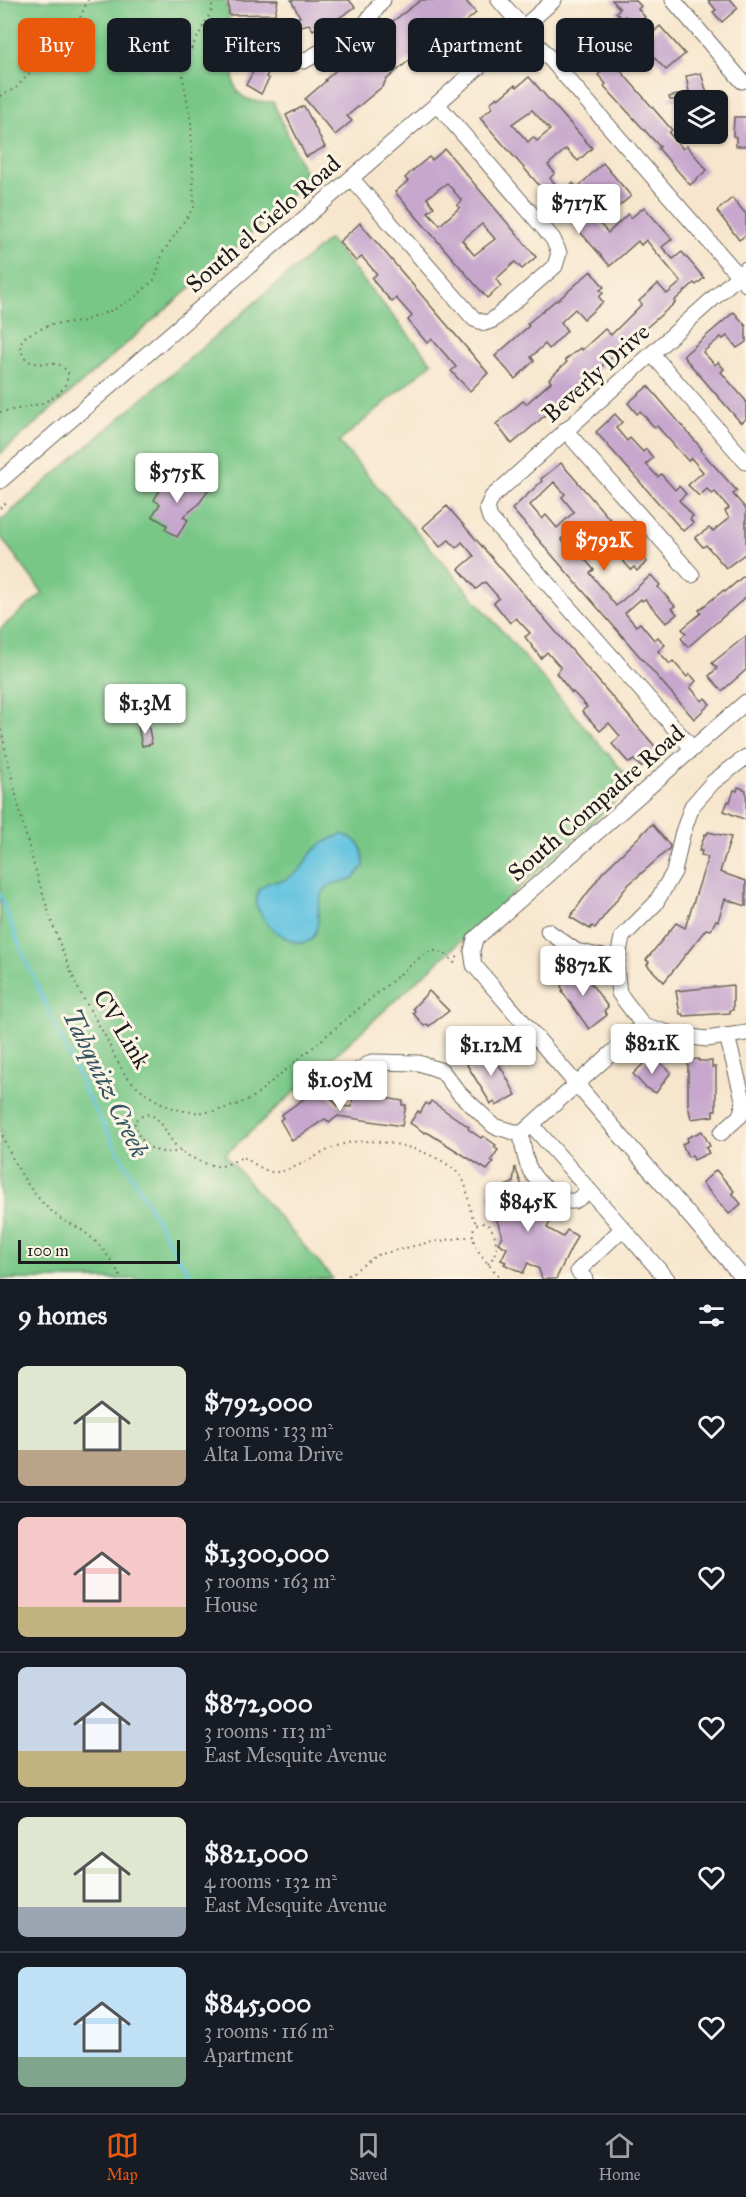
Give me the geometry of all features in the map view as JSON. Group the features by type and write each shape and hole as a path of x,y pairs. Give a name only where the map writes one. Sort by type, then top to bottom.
{"street":[{"path":"304,61 361,29 383,0"},
{"path":"499,0 515,18"},
{"name":"South el Cielo Road","path":"533,18 554,0"},
{"path":"672,0 742,81"},
{"path":"544,51 743,276"},
{"name":"South el Cielo Road","path":"0,482 473,72"},
{"path":"351,178 474,319 484,323 493,320 555,266 559,253 554,239 436,105"},
{"name":"Beverly Drive","path":"692,748 490,518 488,508 492,497 565,430 743,276"},
{"path":"652,354 746,462"},
{"path":"565,430 692,575"},
{"name":"South Compadre Road","path":"577,1085 474,965 472,951 475,939 746,702"},
{"path":"746,757 713,782 692,806 682,835 674,873 655,904 622,937 616,967 620,993 642,1025 675,1035 707,1039 746,1033"},
{"path":"548,930 576,951 617,960"},
{"path":"589,1190 577,1200 567,1201 551,1193 531,1172 525,1155 526,1129 642,1025"},
{"path":"721,1133 740,1116 744,1103 727,1036"},
{"path":"349,1076 372,1062 418,1063 442,1071 459,1093 494,1126 526,1129 589,1190 667,1279"},
{"path":"577,1085 744,1279"},
{"path":"585,1279 578,1271 621,1229"}],"path":[{"path":"0,96 16,88 45,57 64,42 76,26 88,0"},
{"path":"0,412 54,398 68,380 68,373 63,366 38,365 25,357 21,349 21,342 27,335 51,324 81,322 102,315 123,306 134,298 155,279 163,252 190,215 195,199 192,136 182,72 183,64 212,10 212,0"},
{"path":"0,508 6,503"},
{"name":"CV Link","path":"0,724 19,813 48,912 78,987 128,1079 149,1096 167,1106 190,1112 206,1113 229,1109 252,1098 424,954 433,950 441,951 448,955 454,963"},
{"path":"181,1151 168,1154 152,1149 142,1141 134,1121 144,1115 152,1115 181,1151 197,1160 217,1166 226,1165 243,1157 271,1172 282,1171 339,1145 364,1140 390,1143 424,1153 455,1170 464,1179 469,1194 470,1216 477,1224"},
{"path":"0,1130 11,1157 40,1201 57,1216 97,1242 111,1259 122,1279"},
{"path":"488,1264 493,1258 496,1248 495,1241 488,1224 477,1224 473,1229 477,1248 488,1264 502,1279"},
{"path":"343,1279 377,1255 426,1243 473,1236"}],"green space":[{"path":"0,0 225,0 229,18 203,18 203,72 233,72 236,88 240,94 258,102 273,102 308,180 237,247 0,454"},
{"path":"329,239 432,363 339,442 634,784 225,1155 333,1279 0,1279 0,629 43,593 0,536 0,521"}],"water":[{"path":"342,834 353,839 360,846 364,866 353,878 332,884 326,889 319,903 317,929 310,940 304,943 297,942 282,936 265,921 256,905 258,891 267,883 285,880 300,870 312,852 323,843"}],"building":[{"path":"228,0 278,0 275,14 229,15"},
{"path":"291,0 349,0 355,7 339,18 314,18 313,30 309,24 302,26 302,18 296,18 300,17"},
{"path":"421,0 465,0 476,13 470,18 408,18 408,61 396,71 396,19"},
{"path":"612,0 635,0 641,6 638,9 645,17 627,18 625,16 621,18 616,12 620,9"},
{"path":"708,0 731,0 738,8 722,22 713,12 716,10"},
{"path":"660,26 685,54 666,70 654,57 654,32"},
{"path":"253,72 268,72 266,77 269,79 261,94 246,85"},
{"path":"334,72 395,72 383,86 347,116 352,121 335,135 305,99"},
{"path":"622,72 672,130 669,133 674,139 674,144 679,144 683,149 687,146 707,170 690,185 658,148 660,147 604,86 606,84 598,75"},
{"path":"701,73 706,90 689,90 686,76"},
{"path":"529,77 592,148 578,161 566,149 548,165 555,173 550,178 563,193 573,183 577,188 603,163 631,196 618,207 615,204 613,206 605,197 589,212 608,233 628,214 631,218 644,207 672,239 662,247 673,259 682,252 704,278 696,285 694,283 674,301 676,302 512,444 496,424 523,401 526,404 551,382 549,379 567,362 565,360 580,348 582,350 605,329 611,335 642,304 639,301 658,284 667,294 681,282 646,240 641,245 638,241 610,266 480,118 493,107 490,103 497,97 498,99 515,85 517,87","holes":["532,110 550,130 537,141 533,137 528,142 512,124"]},
{"path":"304,106 325,147 306,157 286,115"},
{"path":"734,117 746,117 746,146 736,146 736,137 733,136"},
{"path":"445,149 536,257 522,269 515,262 496,279 501,286 487,298 395,192 408,181 405,178 411,172 429,157 432,160","holes":["447,183 462,201 457,205 460,207 440,225 428,212 434,207 427,198","482,224 495,239 474,255 462,240"]},
{"path":"732,198 746,214 746,235 739,240 717,211"},
{"path":"360,223 488,373 470,391 451,371 456,367 432,339 427,343 411,324 408,320 412,316 396,298 392,302 375,283 372,278 377,274 362,257 356,261 339,242"},
{"path":"591,271 604,287 600,290 603,293 599,297 603,302 584,319 575,309 561,322 567,331 549,349 545,344 531,357 534,361 515,379 495,356 529,326 527,324"},
{"path":"734,312 746,326 746,342 737,348 727,336 723,339 721,337 703,352 715,365 718,362 724,369 721,372 746,401 746,419 741,423 683,356"},
{"path":"648,386 737,491 733,494 746,509 746,553 726,568 706,545 703,547 695,538 709,528 713,531 729,518 725,511 729,508 715,492 712,494 707,489 699,496 688,485 703,472 691,458 688,461 657,426 655,428 640,411 637,414 628,403"},
{"path":"615,414 622,422 616,428 627,441 630,438 643,452 646,449 653,458 646,464 658,477 661,474 675,490 679,486 686,494 679,500 693,516 690,519 693,523 683,531 596,432"},
{"path":"561,463 647,562 637,571 634,567 631,570 617,554 610,560 603,552 613,543 601,529 596,535 584,522 580,525 578,523 561,539 572,552 576,549 594,570 590,573 616,606 651,575 660,585 658,587 675,606 672,608 677,614 666,623 645,599 642,601 641,599 625,613 636,626 640,623 654,640 658,637 665,645 658,651 670,664 673,661 687,677 690,674 696,681 690,687 702,701 705,698 710,704 694,719 512,509 542,481 541,479","holes":["554,482 565,494 562,497 574,512 557,528 546,515 542,519 530,505"]},
{"path":"177,481 189,488 193,481 208,490 199,504 183,517 188,520 177,537 165,529 167,525 152,516 160,504 154,500 163,484 168,487 172,482"},
{"path":"447,506 659,751 641,767 634,760 629,763 612,744 620,736 609,723 600,731 582,711 587,707 556,673 561,668 547,652 541,658 525,637 530,633 516,618 510,623 494,603 499,598 485,582 476,589 459,569 474,556 462,542 456,548 449,540 440,547 423,527"},
{"path":"746,574 746,597 688,647 681,638 686,633 682,629 701,613 699,610"},
{"path":"746,636 746,670 722,691 709,676 717,668 712,663"},
{"path":"148,724 152,744 142,746 138,726"},
{"path":"738,787 746,790 746,820 724,811 734,790 737,791"},
{"path":"652,824 670,846 669,849 628,885 595,928 592,926 590,929 570,917 602,873"},
{"path":"708,832 731,837 720,872 746,881 746,906 725,899 718,921 716,920 711,930 706,929 664,982 647,965 649,962 646,960 676,923 685,928 708,857 701,855 702,851 699,851 705,834 707,835"},
{"path":"579,967 608,1007 604,1011 607,1015 589,1029 562,991 558,977"},
{"path":"733,985 733,1010 730,1010 730,1013 684,1016 680,1014 676,991"},
{"path":"429,991 449,1011 429,1026 427,1024 424,1026 413,1013 415,1011 413,1008"},
{"path":"486,1046 516,1095 496,1106 494,1102 491,1104 467,1065 469,1063 467,1060"},
{"path":"648,1059 653,1063 656,1059 671,1072 656,1093 645,1087 633,1074"},
{"path":"699,1059 699,1061 712,1061 712,1067 716,1067 716,1110 713,1110 713,1116 691,1119 688,1105 688,1060"},
{"path":"318,1089 320,1093 324,1090 338,1106 352,1107 353,1095 357,1096 357,1093 403,1101 402,1105 406,1105 402,1126 338,1116 330,1122 325,1119 292,1141 280,1120 283,1118 281,1115"},
{"path":"431,1101 481,1138 483,1136 496,1145 494,1147 498,1150 491,1160 494,1162 487,1170 410,1123 418,1111 420,1113 426,1103 429,1105"},
{"path":"702,1131 710,1146 706,1148 709,1153 694,1160 692,1155 688,1157 682,1144 688,1141 687,1138"},
{"path":"515,1167 533,1216 538,1207 553,1216 547,1228 563,1237 567,1230 577,1236 556,1279 542,1279 539,1269 528,1263 523,1273 504,1264 506,1262 501,1260 507,1248 498,1243 502,1236 488,1192 513,1183"},
{"path":"716,1170 734,1191 732,1193 741,1204 729,1214 702,1183"}],"waterway":[{"name":"Tahquitz Creek","path":"0,895 20,947 86,1094 177,1256 194,1279"}]}
